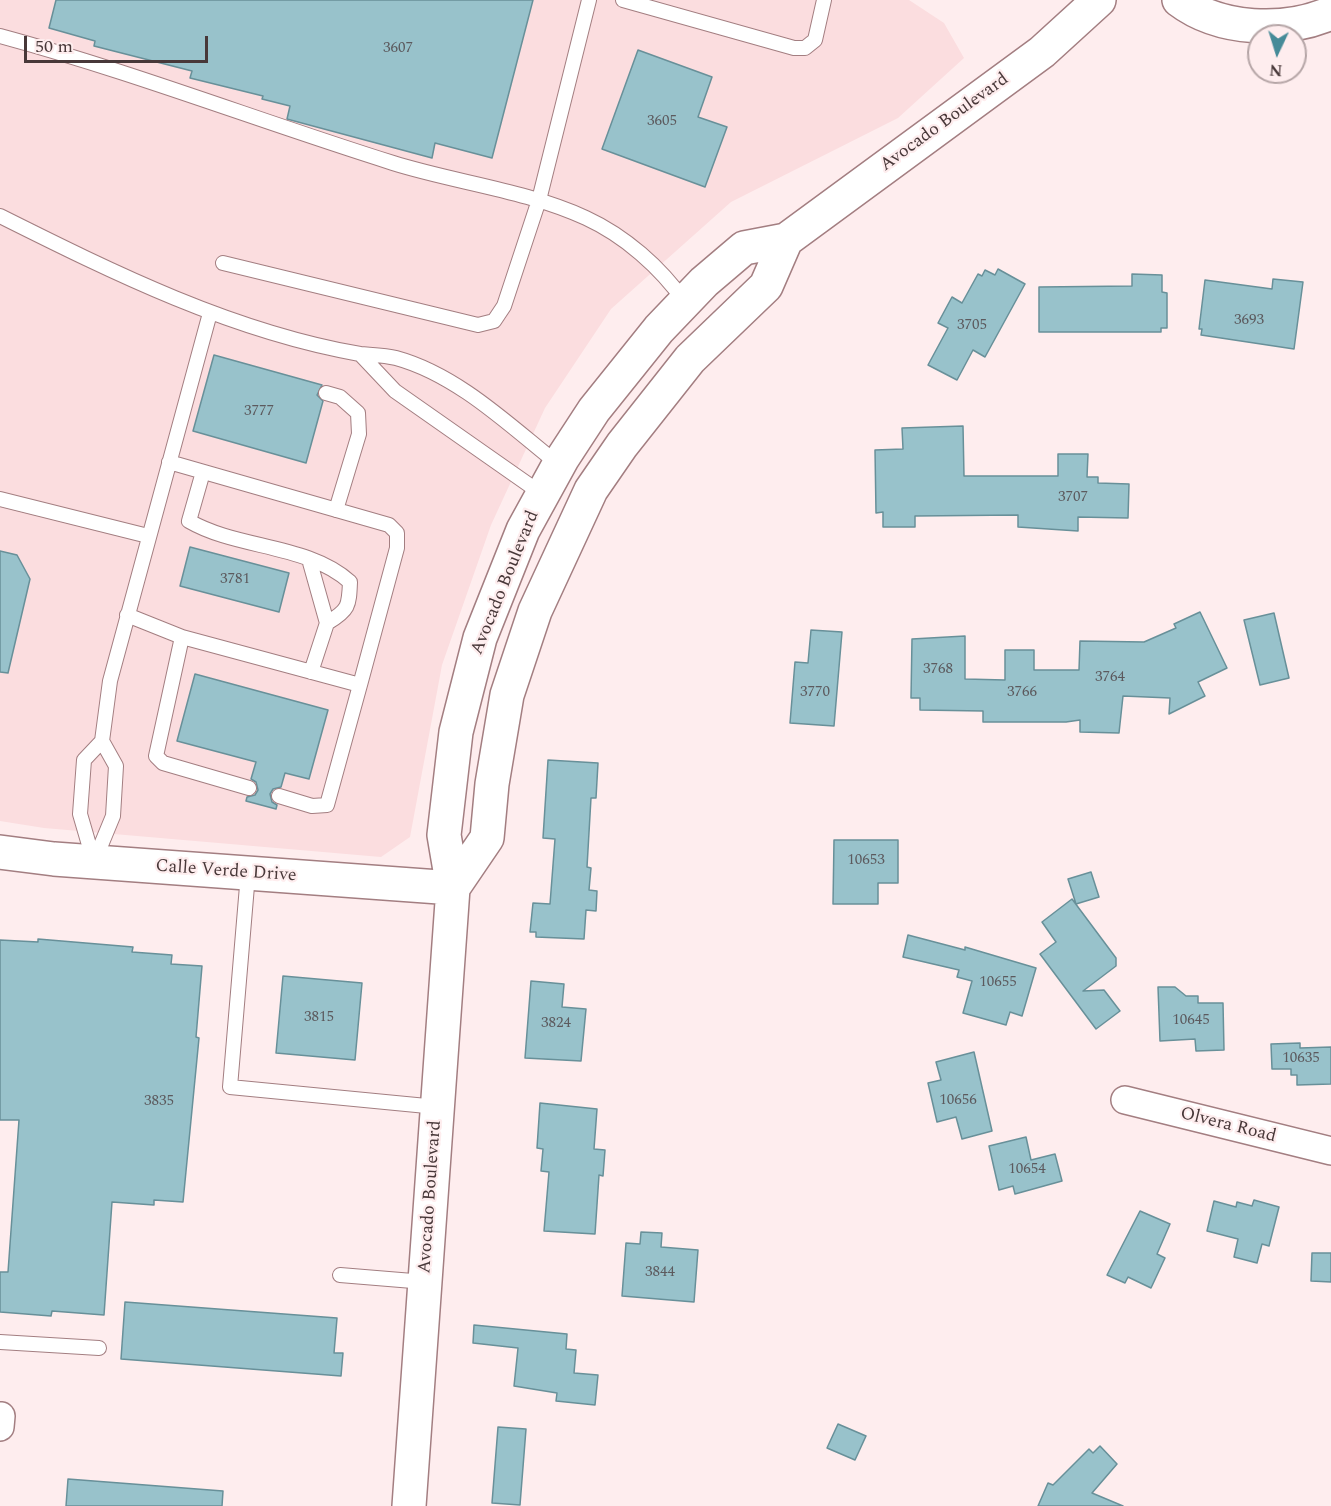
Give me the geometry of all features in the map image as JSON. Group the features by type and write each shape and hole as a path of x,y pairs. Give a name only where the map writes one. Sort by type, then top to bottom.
{"main road":[{"name":"Avocado Boulevard","path":"409,1506 453,888 444,835 456,732 480,638 523,530 559,465 594,410 659,329 685,302 744,248 786,240 1042,52 1099,0"},
{"path":"1179,0 1220,19 1263,26 1305,22 1331,13"},
{"name":"Avocado Boulevard","path":"453,888 487,838 492,784 507,695 535,610 591,490 622,445 690,359 766,286 786,240"},
{"path":"622,445 620,432 624,413 683,341 690,325 685,302"},
{"path":"522,650 515,640 515,622 558,513 559,465"},
{"name":"Calle Verde Drive","path":"0,852 94,862 453,888"}],"street":[{"name":"Olvera Road","path":"1125,1100 1331,1151"},
{"path":"0,1427 1,1416"}],"lane":[{"path":"223,263 478,326 494,321 504,306 539,200 589,0"},
{"path":"623,0 794,48 805,48 815,40 824,0"},
{"path":"0,36 63,53 408,168 539,200 587,218 623,241 666,275 685,302"},
{"path":"0,216 67,250 210,312 332,349 396,358 428,371 473,397 559,465"},
{"path":"94,862 80,814 84,760 102,741 110,681 210,312"},
{"path":"360,354 395,391 542,494"},
{"path":"197,360 212,363"},
{"path":"326,393 340,397 358,412 359,434 336,510"},
{"path":"169,462 389,525 397,532 397,548 327,805 312,806 279,796"},
{"path":"203,472 189,521 220,536 309,559 338,571 350,582 349,602 344,613 327,623"},
{"path":"0,499 148,536"},
{"path":"309,559 327,623 311,672"},
{"path":"127,615 182,637 360,685"},
{"path":"182,637 156,756 163,763 249,788"},
{"path":"94,862 113,816 116,766 102,741"},
{"path":"248,874 230,1087 437,1107"},
{"path":"340,1275 425,1282"},
{"path":"0,1342 99,1348"}],"shaded area":[{"path":"0,0 909,0 944,23 964,58 898,118 731,202 611,309 545,408 491,525 442,665 410,837 381,857 44,828 0,821"}],"building":[{"path":"56,0 533,0 492,158 435,143 432,158 287,119 290,106 262,99 263,96 190,78 192,71 94,46 95,41 49,28"},
{"path":"638,50 712,77 698,117 727,127 705,187 602,149"},
{"path":"998,269 1025,284 985,357 973,350 957,380 928,365 948,328 938,323 952,297 962,303 978,274 982,276 985,270 995,275"},
{"path":"1132,274 1162,275 1162,292 1167,293 1167,328 1161,328 1161,332 1039,332 1039,287 1132,286"},
{"path":"1273,279 1303,282 1294,349 1201,335 1202,329 1199,329 1205,280 1272,289"},
{"path":"214,355 322,385 317,395 323,401 306,463 193,431"},
{"path":"963,426 964,476 1058,476 1058,454 1088,454 1087,477 1098,477 1098,483 1129,484 1128,518 1078,517 1078,531 1018,527 1018,515 915,516 915,527 883,527 883,512 876,513 875,450 903,449 902,428"},
{"path":"190,547 289,573 279,612 180,586"},
{"path":"0,551 17,555 30,579 8,673 0,672"},
{"path":"1200,612 1227,668 1198,682 1205,696 1169,714 1170,698 1123,696 1119,733 1080,732 1080,720 983,722 983,711 920,710 920,698 911,698 912,639 965,636 965,679 1005,680 1005,650 1034,650 1034,670 1079,670 1080,641 1144,642 1176,628 1174,624"},
{"path":"1274,613 1289,678 1260,685 1244,620"},
{"path":"811,630 842,632 834,726 790,723 795,662 808,663"},
{"path":"195,674 328,710 309,779 285,773 281,787 273,789 270,794 272,802 277,805 276,809 246,801 247,797 255,795 258,790 256,782 251,779 256,762 177,741"},
{"path":"548,760 598,763 596,798 591,798 587,867 591,868 589,890 597,891 596,911 586,910 584,939 536,937 536,932 530,932 533,903 550,904 555,839 543,838"},
{"path":"834,840 898,840 898,883 878,883 878,904 833,904"},
{"path":"1091,872 1099,897 1076,904 1068,879"},
{"path":"1072,899 1116,958 1116,966 1083,991 1104,990 1120,1011 1096,1029 1040,954 1056,942 1042,922"},
{"path":"908,935 965,950 965,947 1036,968 1022,1016 1010,1012 1006,1025 963,1013 972,981 957,977 959,970 903,957"},
{"path":"38,939 133,947 132,952 172,955 171,964 202,966 196,1037 199,1038 183,1202 154,1200 154,1205 112,1202 104,1315 52,1311 51,1316 0,1312 0,1272 8,1272 19,1120 0,1120 0,940 38,942"},
{"path":"283,976 362,983 355,1060 276,1053"},
{"path":"531,981 564,984 562,1007 586,1009 581,1061 525,1058"},
{"path":"1158,987 1175,987 1186,996 1198,996 1198,1003 1223,1003 1224,1050 1196,1051 1195,1039 1160,1041"},
{"path":"1300,1043 1300,1048 1331,1047 1331,1084 1297,1085 1297,1075 1291,1075 1291,1069 1272,1069 1271,1044"},
{"path":"974,1052 992,1131 962,1139 956,1117 937,1122 928,1083 941,1080 936,1062"},
{"path":"540,1103 597,1109 594,1149 605,1150 603,1176 599,1175 595,1234 544,1231 549,1172 541,1171 543,1149 537,1148"},
{"path":"1026,1137 1031,1160 1055,1154 1062,1181 1015,1194 1013,1186 999,1190 989,1146"},
{"path":"1254,1200 1279,1207 1269,1246 1262,1244 1257,1263 1234,1257 1238,1239 1207,1231 1214,1201 1236,1207 1237,1202 1252,1206"},
{"path":"1140,1211 1170,1224 1157,1254 1165,1258 1151,1288 1128,1277 1125,1283 1107,1275"},
{"path":"641,1232 662,1233 661,1247 698,1250 694,1302 622,1296 626,1243 640,1244"},
{"path":"1312,1253 1331,1253 1331,1282 1311,1281"},
{"path":"125,1302 337,1318 334,1353 343,1353 341,1376 121,1359"},
{"path":"474,1325 567,1334 566,1349 576,1350 574,1373 598,1375 595,1405 556,1401 557,1393 514,1386 518,1348 473,1343"},
{"path":"838,1424 866,1436 855,1460 827,1448"},
{"path":"498,1427 526,1429 520,1505 492,1503"},
{"path":"1100,1446 1117,1464 1092,1493 1123,1506 1038,1506 1048,1483 1053,1485 1089,1449 1093,1453"},
{"path":"68,1479 223,1491 222,1506 66,1506"}]}
